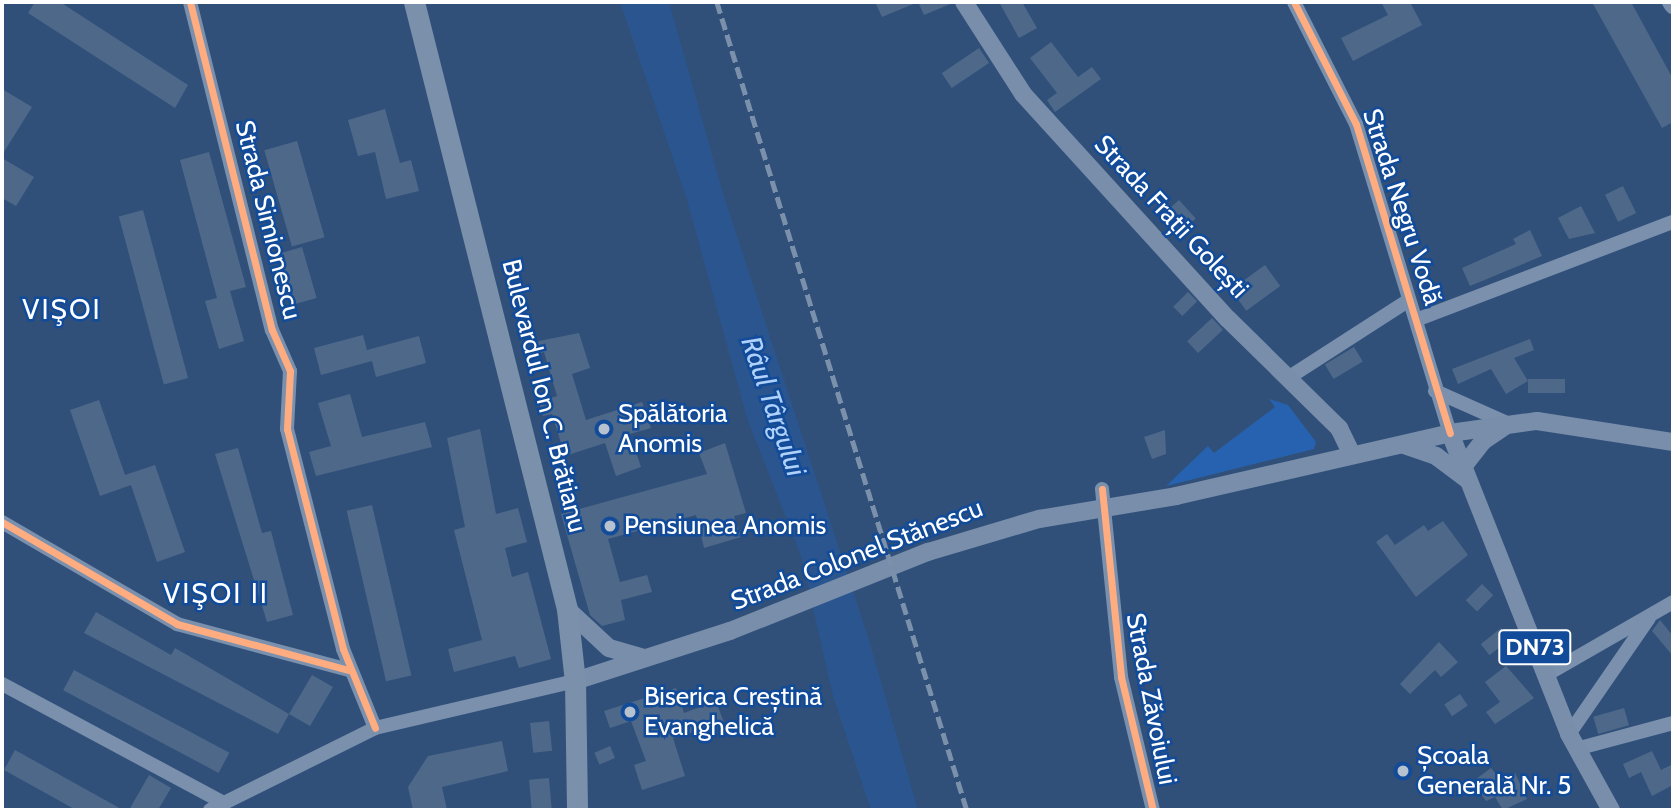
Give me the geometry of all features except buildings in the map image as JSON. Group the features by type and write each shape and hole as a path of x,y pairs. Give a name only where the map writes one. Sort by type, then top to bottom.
{"highway":[{"name":"Bulevardul Ion C. Brătianu","path":"414,2 567,609 575,681 577,810"}],"main road":[{"name":"Strada Frații Golești","path":"964,2 1023,94 1288,378 1339,428 1352,455"},
{"name":"Strada Colonel Stănescu","path":"575,681 652,659 993,531 1176,496 1450,433 1510,424 1565,422 1673,442"},
{"path":"1397,444 1436,456 1464,474 1483,441 1510,424"},
{"name":"Strada Negru Vodă","path":"1450,433 1464,474 1573,742 1611,810"},
{"path":"567,609 609,648 652,659"}],"street":[{"name":"Strada Simionescu","path":"190,2 272,330 290,371 287,429 349,670 375,728"},
{"name":"Strada Negru Vodă","path":"1294,2 1356,124 1450,433"},
{"path":"1416,320 1673,222"},
{"path":"1288,378 1409,300"},
{"path":"1436,391 1510,424"},
{"name":"Strada Zăvoiului","path":"1102,489 1104,555 1121,677 1153,810"},
{"path":"2,522 177,624 349,670"},
{"path":"1546,675 1673,602"},
{"path":"1573,742 1652,614"},
{"path":"210,810 375,728 575,681"},
{"path":"2,684 224,803"},
{"path":"1573,742 1673,723"}],"shaded area":[{"path":"1269,399 1288,405 1316,442 1314,449 1166,486 1208,446 1214,453 1275,407"}],"water":[{"name":"Râul Târgului","path":"620,2 669,2 722,190 869,640 918,810 871,810 833,696 801,556 747,418 687,200"}],"railway":[{"path":"717,2 967,810"}],"cycle path":[{"path":"190,2 272,330 290,371 287,429 343,649 375,728"},
{"path":"1294,2 1356,124 1450,433"},
{"path":"1102,489 1121,677 1153,810"},
{"path":"2,522 177,624 349,670"}],"place":[{"name":"Spălătoria Anomis","path":"604,429"},
{"name":"Pensiunea Anomis","path":"610,526"},
{"name":"Biserica Creștină Evanghelică","path":"630,712"},
{"name":"Școala Generală Nr. 5","path":"1403,771"}],"district":[{"name":"VIŞOI","path":"62,309"},
{"name":"VIŞOI II","path":"216,593"}]}
